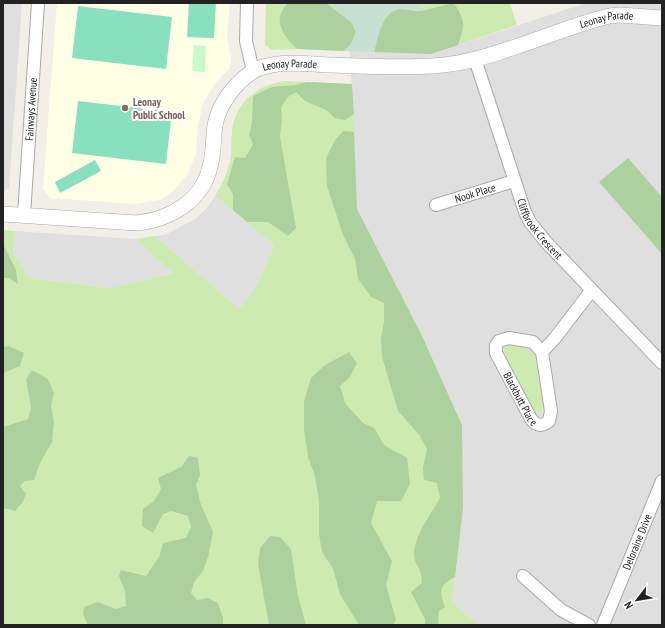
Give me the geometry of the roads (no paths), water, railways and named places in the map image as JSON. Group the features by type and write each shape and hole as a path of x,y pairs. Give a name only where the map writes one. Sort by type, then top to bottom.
{"street":[{"name":"Fairways Avenue","path":"24,215 38,3"},
{"path":"247,3 246,41 253,71"},
{"name":"Leonay Parade","path":"3,214 136,223 156,220 176,212 196,195 204,182 210,167 216,123 220,111 231,91 253,71 264,67 291,64 417,67 446,65 475,59 609,16 620,15 662,18"},
{"name":"Cliffbrook Crescent","path":"475,59 514,181 530,222 546,242 591,291 662,363"},
{"name":"Nook Place","path":"436,205 514,181"},
{"path":"542,352 555,338 591,291"},
{"name":"Blackbutt Place","path":"509,338 533,342 542,352 551,412 549,421 537,425 531,419 496,353 495,348 499,340 509,338"},
{"name":"Deloraine Drive","path":"603,625 662,481"},
{"path":"523,576 561,610 589,625"}],"place":[{"name":"Leonay Public School","path":"125,108"}]}
